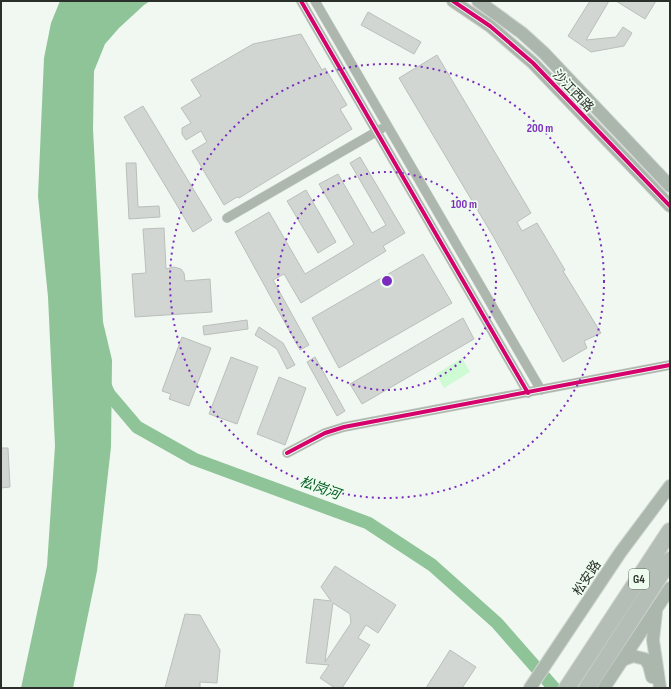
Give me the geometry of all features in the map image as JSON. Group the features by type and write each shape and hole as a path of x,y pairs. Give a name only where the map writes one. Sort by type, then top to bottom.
{"highway":[{"name":"G4","path":"567,688 670,531"},
{"name":"G4","path":"587,688 670,560"}],"street":[{"path":"301,1 528,392"},
{"path":"315,1 541,390"},
{"name":"沙江西路","path":"453,1 490,26 533,63 670,206"},
{"name":"沙江西路","path":"478,1 499,15 544,52 670,186"},
{"path":"227,218 387,126"},
{"path":"287,453 325,433 344,427 670,366"},
{"name":"松安路","path":"530,688 620,553 670,486"},
{"path":"604,688 670,588"},
{"path":"657,608 653,626 653,640 660,688"},
{"path":"623,660 633,656 645,659 651,671 654,688"}],"shaded area":[{"path":"60,1 150,1 119,28 105,44 94,71 93,129 103,322 112,360 111,447 97,571 73,688 21,688 47,566 55,446 48,297 38,196 44,58 51,23"},
{"path":"462,358 470,372 444,388 436,374"}],"building":[{"path":"590,1 609,1 586,40 616,37 623,27 632,33 624,46 591,52 568,36"},
{"path":"616,1 656,1 645,19"},
{"path":"368,12 421,42 414,54 361,25"},
{"path":"301,34 322,70 325,68 347,105 340,109 352,129 239,198 237,197 224,205 192,151 207,142 201,131 186,140 182,134 182,128 191,123 181,108 201,96 191,80 253,44"},
{"path":"437,55 531,213 517,222 522,231 537,223 565,270 563,271 601,333 584,341 587,348 563,362 493,236 399,78"},
{"path":"143,106 212,220 193,232 124,117"},
{"path":"360,157 405,233 383,246 386,251 301,303 284,274 273,280 309,345 300,350 235,232 269,212 305,274 350,247 354,244 319,184 338,174 372,233 386,225 350,163"},
{"path":"126,163 136,163 138,207 159,206 160,217 129,219"},
{"path":"306,190 336,242 318,253 287,201"},
{"path":"164,228 166,269 174,267 181,269 184,273 185,281 210,279 212,312 135,317 132,274 146,273 143,229"},
{"path":"423,254 452,303 339,368 312,318"},
{"path":"463,318 474,339 362,404 350,384"},
{"path":"247,320 248,329 204,335 203,326"},
{"path":"259,327 283,343 295,365 287,369 277,349 255,335"},
{"path":"182,337 211,348 189,406 169,399 171,394 162,391"},
{"path":"231,357 258,367 237,424 209,414"},
{"path":"315,357 345,411 337,416 307,362"},
{"path":"279,377 306,388 285,445 257,434"},
{"path":"1,448 8,448 10,487 1,488"},
{"path":"335,566 396,605 378,633 366,625 358,638 370,645 342,688 335,688 320,678 329,665 306,663 314,599 331,601 321,587","holes":["333,603 350,614 351,623 325,662"]},
{"path":"185,614 200,615 220,650 217,683 200,682 200,688 165,688"},
{"path":"450,650 476,667 462,688 426,688"}],"waterway":[{"name":"松岗河","path":"103,381 109,394 137,427 194,459 368,523 432,565 497,623 554,688"}],"cycle path":[{"path":"301,1 528,393"},
{"path":"453,1 490,26 533,63 670,206"},
{"path":"287,453 325,433 344,427 670,365"}]}
